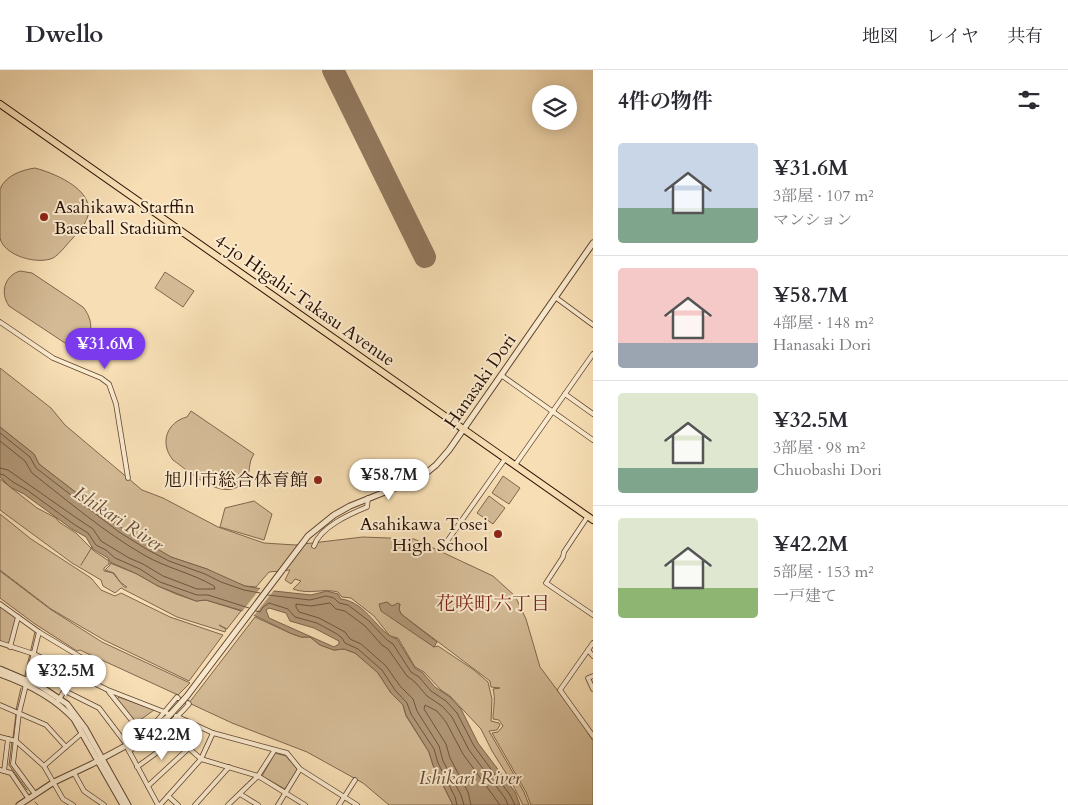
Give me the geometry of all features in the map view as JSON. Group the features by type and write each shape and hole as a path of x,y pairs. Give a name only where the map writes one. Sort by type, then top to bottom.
{"highway":[{"name":"4-jo Higahi-Takasu Avenue","path":"0,104 590,518"}],"street":[{"name":"Hanasaki Dori","path":"125,743 157,727 172,713 308,536 334,515 368,498 409,484 427,473 443,458 593,243"},
{"path":"555,298 593,325"},
{"path":"0,322 44,353 71,367 101,378 109,384 116,404 128,478"},
{"path":"515,466 593,354"},
{"path":"501,375 593,440"},
{"path":"565,394 593,414"},
{"path":"443,547 505,459"},
{"path":"314,546 319,536 335,523 367,508 368,498"},
{"path":"590,518 564,552 563,557 546,583 593,616"},
{"path":"0,604 39,632 84,658 58,701"},
{"path":"10,647 18,617"},
{"path":"28,798 11,773 2,771 12,740 17,712 27,683 31,653 39,632"},
{"path":"593,643 560,690 593,736"},
{"path":"0,644 31,653 108,690 166,713"},
{"path":"588,650 593,656"},
{"path":"0,669 58,701 75,714 126,805"},
{"path":"0,674 27,683"},
{"path":"593,676 588,678 593,689"},
{"path":"65,690 99,708 125,743 159,805 201,759 213,733"},
{"path":"108,690 141,732"},
{"path":"19,805 54,782 100,759 125,743 156,722 178,698"},
{"path":"58,701 74,719 100,759"},
{"path":"129,751 166,728 190,704 188,703"},
{"path":"0,705 46,725 66,747"},
{"path":"177,717 213,733 287,754 300,769 357,805"},
{"path":"587,726 593,724"},
{"path":"166,728 201,759 258,776 306,805"},
{"path":"44,766 82,733"},
{"path":"0,737 12,740 44,766 63,799 73,805"},
{"path":"137,767 177,738"},
{"path":"12,740 14,764 35,794"},
{"path":"148,786 189,748"},
{"path":"228,805 258,776 274,751"},
{"path":"195,805 228,767"},
{"path":"278,805 300,769"},
{"path":"74,773 84,792 104,805"},
{"path":"339,805 355,780"},
{"path":"240,794 258,805"},
{"path":"168,796 178,805"}],"shaded area":[{"name":"Asahikawa Starffin Baseball Stadium","path":"35,168 54,175 74,186 87,201 89,211 86,221 79,231 58,254 47,260 31,259 15,254 8,250 0,238 0,189 10,177 25,170"},
{"path":"20,271 32,273 83,307 90,320 91,327 87,338 82,342 68,345 9,306 4,291 5,286 10,277"},
{"path":"165,272 194,291 183,307 155,288"},
{"path":"0,368 51,408 65,425 142,490 163,498 218,527 264,543 295,545 363,537 414,539 493,576 515,596 526,619 540,667 593,741 593,805 531,805 526,792 492,733 498,732 503,726 499,720 493,719 493,689 500,688 491,687 490,681 401,614 400,604 392,606 387,602 422,638 434,647 438,646 474,670 488,682 492,699 491,721 500,725 497,730 489,731 524,792 529,805 523,805 481,729 450,696 441,690 424,672 415,667 398,638 390,636 374,616 351,598 342,597 338,592 332,591 299,591 293,589 301,581 295,579 291,584 285,580 290,570 269,572 256,587 245,586 207,569 171,557 122,528 39,464 34,454 0,427"},
{"path":"191,411 254,454 247,477 237,487 228,490 208,484 173,460 166,447 167,434 174,423 187,417"},
{"path":"503,476 520,488 509,504 492,493"},
{"path":"0,479 37,508 56,518 76,533 94,551 109,561 104,571 113,573 120,581 114,573 105,570 110,563 137,574 176,594 196,601 206,600 241,611 227,629 219,625 226,629 225,632 177,617 121,588 115,593 103,586 101,580 72,563 0,510"},
{"path":"489,496 505,508 493,524 477,513"},
{"path":"254,501 272,514 264,540 220,527 225,508"},
{"path":"0,514 31,539 91,578 101,590 115,596 121,593 170,617 223,635 189,681 104,640 51,609 0,570"},
{"path":"0,571 50,609 102,642 190,683 178,695 80,650 77,651 35,624 0,598"},
{"path":"0,606 16,618 9,644 0,641"},
{"path":"255,617 301,637 310,637 320,645 334,650 344,649 355,653 369,664 378,673 391,693 403,705 406,716 429,752 433,765 453,805 389,805 363,783 307,752 232,723 189,703"},
{"path":"119,697 154,710 136,723 117,699"},
{"path":"275,753 286,756 298,770 285,789 262,776"}],"water":[{"name":"Ishikari River","path":"0,427 34,454 39,464 122,528 171,557 207,569 245,586 311,595 327,591 338,594 341,599 350,601 358,606 384,631 397,639 415,668 423,673 435,687 450,697 461,709 478,743 515,792 520,805 453,805 433,765 429,752 406,715 403,705 391,693 378,673 355,653 344,649 334,650 320,645 310,637 301,637 290,633 240,610 206,600 196,601 158,586 110,562 108,558 93,549 86,537 24,494 10,487 0,477","holes":["269,608 286,613 290,621 314,628 339,641 339,644 334,647 269,618 266,610"]},
{"path":"387,602 392,606 400,604 401,614 437,642 434,647 381,611 379,604"}],"pier":[{"path":"262,586 275,589 252,618 241,613"}],"waterway":[{"path":"81,565 92,547"},
{"path":"25,675 35,632"},
{"path":"16,710 21,688"},
{"path":"13,738 16,714"},
{"path":"12,742 9,765 27,790"},
{"path":"35,802 38,805"}],"runway":[{"path":"333,70 425,257"}],"place":[{"name":"Asahikawa Starffin Baseball Stadium","path":"44,217"},
{"name":"旭川市総合体育館","path":"318,480"},
{"name":"Asahikawa Tosei High School","path":"498,534"}],"district":[{"name":"花咲町六丁目","path":"493,603"}]}
